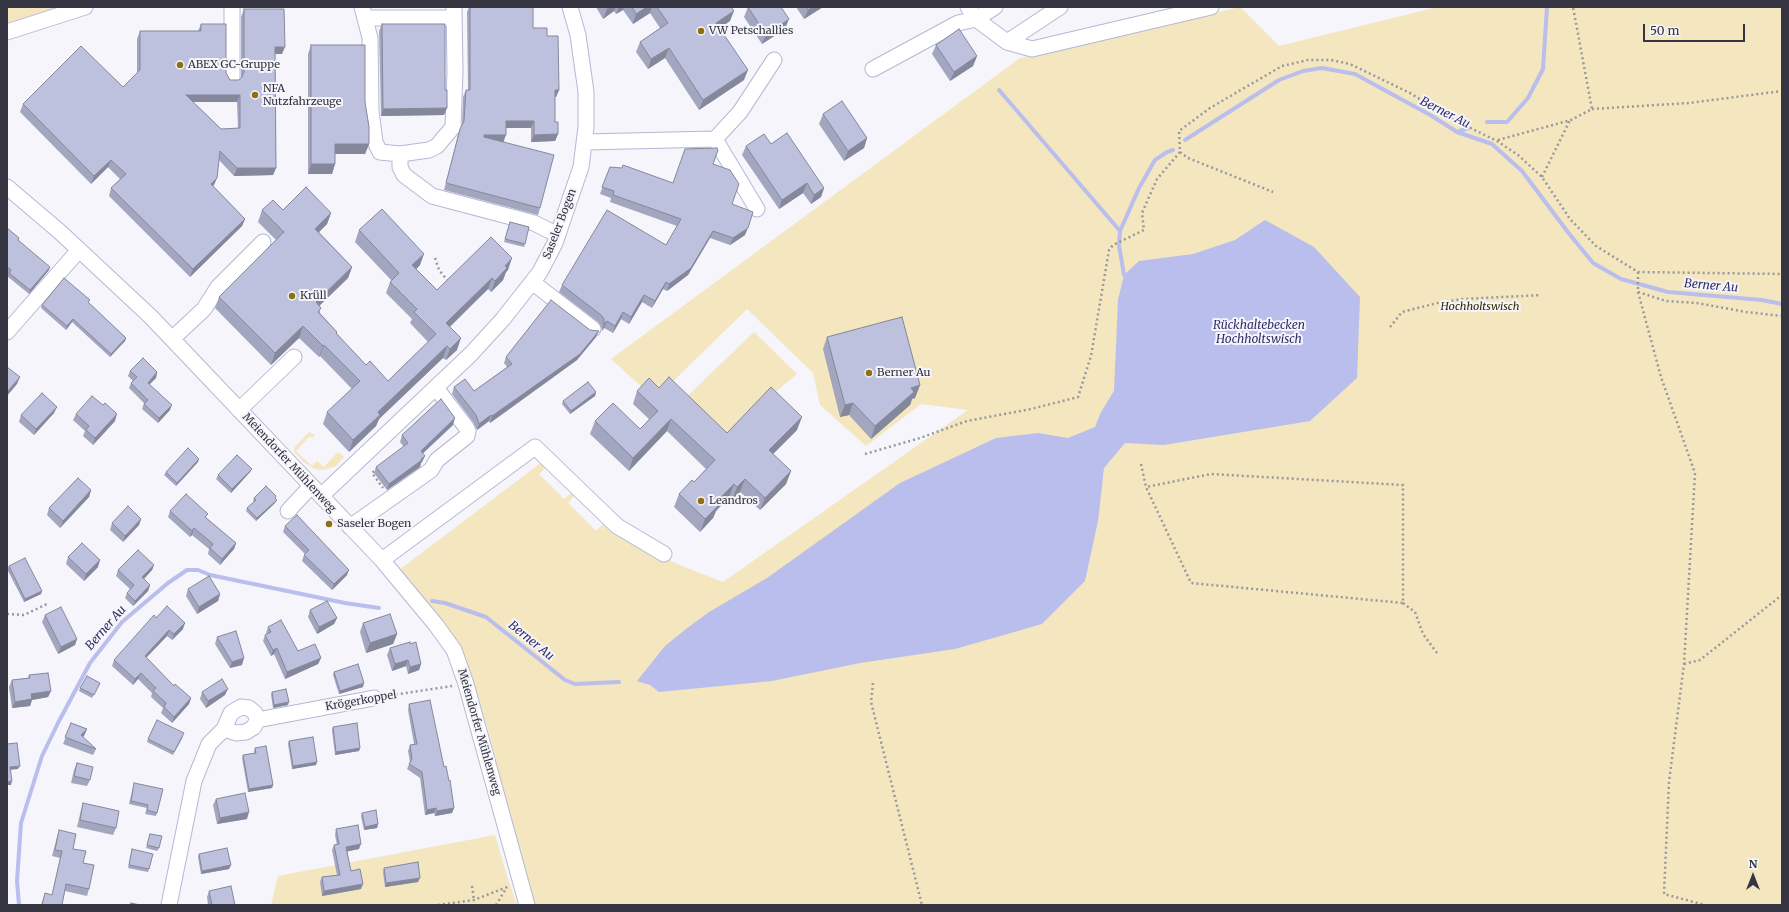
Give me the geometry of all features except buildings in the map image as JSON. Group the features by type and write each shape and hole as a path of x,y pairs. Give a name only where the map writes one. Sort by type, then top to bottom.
{"street":[{"path":"7,32 85,7"},
{"path":"232,7 232,80"},
{"name":"Saseler Bogen","path":"288,511 316,491 436,388 471,354 503,319 540,272 558,235 581,167 586,127 586,92 578,35 570,7"},
{"path":"873,69 958,23 972,13 995,7"},
{"path":"1007,42 1060,7"},
{"path":"972,13 1007,42 1032,49 1211,7"},
{"path":"363,12 454,13 453,127 436,146 430,150 400,154 380,152 375,142 372,111 370,38 363,12"},
{"path":"584,142 715,139 740,112 774,60"},
{"path":"715,139 757,209"},
{"path":"400,154 400,167 404,175 432,196 534,223 558,235"},
{"name":"Meiendorfer Mühlenweg","path":"7,186 79,250 172,339 382,560 432,620 454,650 466,684 527,905"},
{"path":"172,339 204,309 218,287 263,242"},
{"path":"7,332 79,250"},
{"path":"532,282 593,329"},
{"path":"239,410 294,357"},
{"path":"350,527 431,470 437,460 467,436 468,431 466,427 436,388"},
{"path":"382,560 535,447 617,526 664,554"},
{"name":"Krögerkoppel","path":"257,720 374,698"},
{"path":"169,905 194,781 209,744 224,729 231,713 241,707 249,708 255,712 257,720 254,727 246,732 236,733 224,729"}],"path":[{"path":"1573,7 1592,109"},
{"path":"865,454 920,438 967,421 1031,409 1078,397 1091,356 1109,250 1113,245 1144,230 1142,213 1157,179 1180,152 1179,131 1210,108 1282,66 1308,60 1332,60 1350,64 1404,90 1450,118 1497,141 1518,155 1542,177 1570,220 1596,246 1638,272 1782,274"},
{"path":"1497,141 1571,120 1592,109 1689,103 1782,91"},
{"path":"1542,177 1571,120"},
{"path":"1180,152 1188,158 1273,192"},
{"path":"435,258 439,270 448,281"},
{"path":"1638,272 1638,292 1661,377 1695,473 1684,664 1669,782 1664,894 1705,905"},
{"path":"1638,292 1666,301 1697,303 1746,312 1782,316"},
{"path":"1390,327 1402,312 1441,302 1464,299 1541,295"},
{"path":"382,464 372,473 390,499"},
{"path":"1141,464 1146,487 1191,583 1403,603 1415,612 1423,634 1437,653"},
{"path":"1146,487 1211,474 1403,485 1403,603"},
{"path":"1684,664 1700,660 1782,595"},
{"path":"7,614 24,615 49,603"},
{"path":"873,683 871,702 922,905"},
{"name":"Krögerkoppel","path":"374,698 466,684"},
{"path":"496,905 507,887 518,875"},
{"path":"472,886 474,900"},
{"path":"438,905 474,900 507,887"}],"green space":[{"path":"7,7 58,7 7,23"},
{"name":"Hochholtswisch","path":"1240,7 1279,46 1438,7 1782,7 1782,905 534,905 487,727 464,654 445,623 399,570 542,462 546,467 539,474 564,499 571,493 574,496 568,503 596,531 603,524 677,564 723,582 968,410 921,404 866,446 820,405 813,373 747,309 655,399 611,359 1020,58"},
{"path":"754,332 797,374 766,400 722,446 679,404"},
{"path":"309,432 315,435 312,438 310,436 296,451 312,466 317,461 324,467 338,452 344,457 336,466 324,470 315,469 305,463 295,453 294,448"},
{"path":"495,835 517,905 271,905 278,876"}],"water":[{"name":"Rückhaltebecken Hochholtswisch","path":"1265,220 1314,247 1360,297 1357,378 1310,421 1164,445 1125,443 1104,468 1098,521 1085,581 1042,624 955,649 860,663 772,681 659,692 650,685 637,681 665,646 686,629 709,612 767,578 900,483 996,438 1038,433 1068,438 1095,427 1101,412 1114,391 1118,300 1124,275 1139,261 1193,254 1235,240"}],"waterway":[{"path":"1487,122 1507,122 1528,98 1543,69 1547,7"},
{"name":"Berner Au","path":"1185,140 1279,80 1303,71 1322,68 1355,74 1432,116 1457,132 1492,144 1522,171 1593,263 1621,279 1668,292 1762,300 1782,304"},
{"path":"999,90 1120,231"},
{"name":"Berner Au","path":"1457,132 1468,128"},
{"name":"Berner Au","path":"1124,275 1119,245 1120,231 1139,188 1155,160 1173,150"},
{"name":"Berner Au","path":"19,905 17,881 21,823 42,756 90,663 122,622 168,583 187,570 198,570 210,575 345,603 379,608"},
{"name":"Berner Au","path":"432,601 445,603 486,617 565,680 575,684 619,682"}],"place":[{"name":"VW Petschallies","path":"701,31"},
{"name":"ABEX GC-Gruppe","path":"180,65"},
{"name":"NFA Nutzfahrzeuge","path":"255,95"},
{"name":"Krüll","path":"292,296"},
{"name":"Berner Au","path":"869,373"},
{"name":"Leandros","path":"701,501"},
{"name":"Saseler Bogen","path":"329,524"}]}
